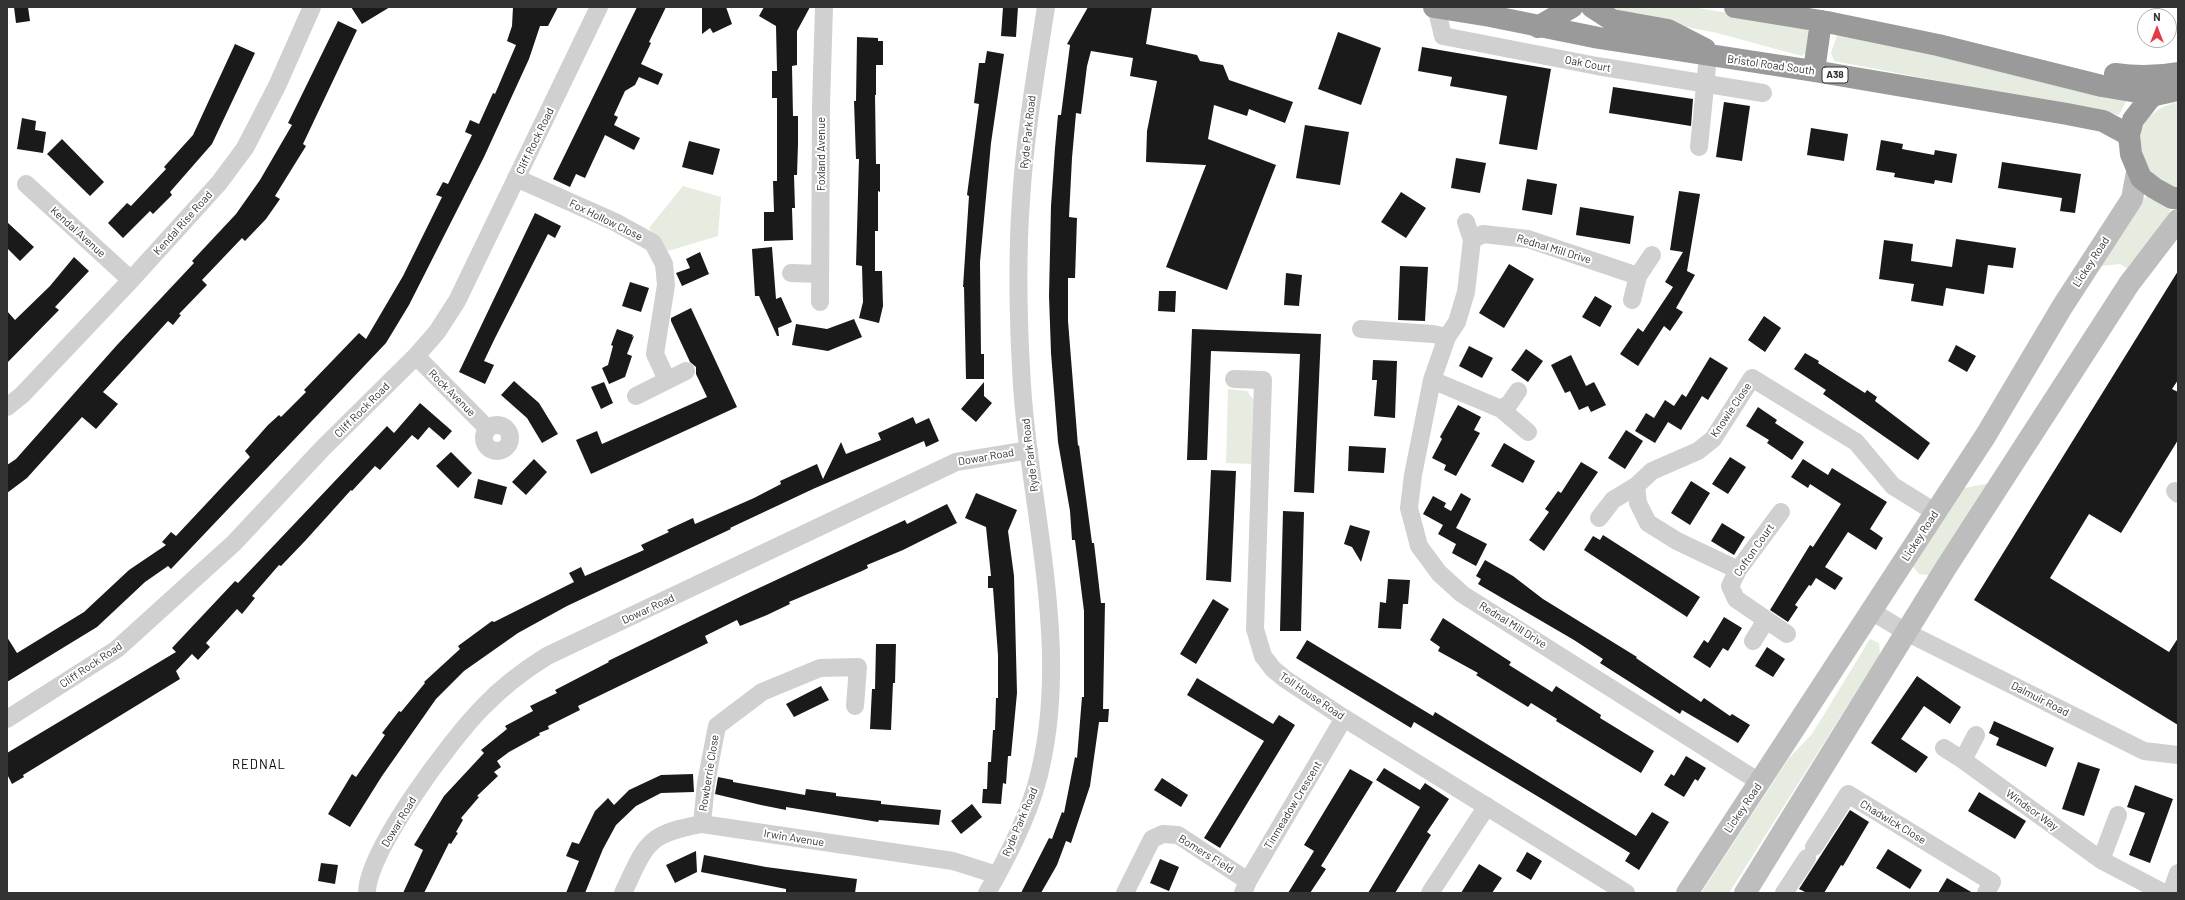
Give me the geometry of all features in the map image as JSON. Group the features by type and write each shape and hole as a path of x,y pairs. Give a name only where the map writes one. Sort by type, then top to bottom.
{"highway":[{"name":"Bristol Road South","path":"1435,7 1490,16 1538,27 1714,57 1814,71 2103,121 2129,136"},
{"path":"1538,27 1572,7"},
{"path":"1592,7 1612,20 1668,30 1714,57"},
{"path":"1735,7 1821,21 1938,44 2102,86 2155,95"},
{"path":"1814,71 1821,21"},
{"path":"2034,69 2087,70 2135,77 2162,76 2178,73"},
{"path":"2178,90 2155,95 2150,98 2133,120 2129,136 2131,154 2140,178 2172,198 2178,198"}],"main road":[{"name":"Lickey Road","path":"1687,893 1761,783 1986,435 2062,307 2132,199 2137,172"},
{"path":"1745,893 1906,632 2130,284 2178,220"}],"street":[{"name":"Kendal Rise Road","path":"7,407 22,395 131,280 219,183 245,148 277,86 312,7"},
{"name":"Cliff Rock Road","path":"7,719 117,649 234,543 322,449 416,356 437,332 456,301 599,7"},
{"name":"Foxland Avenue","path":"820,302 821,106 824,7"},
{"name":"Ryde Park Road","path":"987,893 1015,839 1036,786 1048,714 1050,680 1047,592 1029,450 1021,356 1021,202 1029,114 1046,7"},
{"name":"Oak Court","path":"1435,7 1443,36 1592,65 1763,93"},
{"path":"1699,147 1705,84 1714,57"},
{"name":"Fox Hollow Close","path":"516,178 615,222 653,243 664,264 666,286 654,354 667,380"},
{"name":"Kendal Avenue","path":"26,184 131,280"},
{"path":"1466,222 1472,240"},
{"name":"Rednal Mill Drive","path":"1638,276 1528,239 1482,234 1472,240 1466,292 1457,322 1447,337 1432,380 1413,474 1409,508 1419,546 1439,573 1462,594 1761,783"},
{"path":"1632,300 1638,276 1652,255"},
{"path":"790,273 820,274"},
{"path":"1361,329 1433,334 1447,337"},
{"name":"Rock Avenue","path":"416,356 488,429"},
{"path":"636,396 686,371"},
{"name":"Knowle Close","path":"1636,486 1652,471 1698,451 1713,439 1752,378 1856,442 1893,486 1935,512"},
{"name":"Toll House Road","path":"1234,379 1263,380 1255,629 1263,656 1273,669 1285,679 1344,718 1624,892"},
{"path":"1432,380 1501,409 1528,432"},
{"path":"1501,409 1509,404 1518,391"},
{"name":"Dowar Road","path":"367,893 367,883 372,868 395,825 430,772 483,707 520,672 547,656 956,462 1029,450"},
{"path":"1599,518 1613,500 1636,486 1638,503 1648,523 1678,541 1738,570"},
{"name":"Cofton Court","path":"1781,512 1738,570 1730,586 1736,599 1787,634"},
{"name":"Dalmuir Road","path":"1871,611 1906,632 2144,751 2178,755"},
{"path":"1754,641 1766,620"},
{"name":"Rowberrie Close","path":"702,824 706,783 717,726 762,692 820,668 858,667 855,706"},
{"name":"Tinmeadow Crescent","path":"1246,887 1344,718"},
{"path":"1962,760 1976,735"},
{"name":"Windsor Way","path":"1944,748 2101,860 2164,893"},
{"name":"Chadwick Close","path":"1784,893 1848,794 1989,888"},
{"path":"1430,893 1487,806"},
{"path":"2101,860 2118,815"},
{"name":"Irwin Avenue","path":"623,893 640,854 648,845 658,837 676,828 702,824 952,861 997,875"},
{"name":"Bomers Field","path":"1125,893 1152,839 1164,834 1178,835 1246,887"},
{"path":"2171,893 2178,873"}],"shaded area":[{"path":"1606,7 1692,7 1806,26 1811,38 1809,51 1802,56 1717,33 1618,13"},
{"path":"1838,32 2127,100 2119,115 1834,61 1831,53"},
{"path":"2178,102 2178,188 2168,186 2157,180 2148,166 2142,152 2140,142 2144,124 2150,116 2157,110 2167,105"},
{"path":"683,186 721,197 718,236 668,251 649,228"},
{"path":"2146,197 2170,207 2169,216 2127,268 2120,264 2101,266 2140,200"},
{"path":"1228,389 1247,391 1253,399 1252,464 1226,463"},
{"path":"1990,483 1929,575 1919,574 1911,564 1959,489"},
{"path":"1870,639 1879,643 1880,654 1729,893 1701,893 1789,758 1812,734"}],"building":[{"path":"14,7 28,7 30,21 16,23"},
{"path":"351,7 390,7 362,24"},
{"path":"513,7 558,7 548,26 540,26 529,59 484,157 409,305 386,343 171,569 168,566 145,582 97,627 7,682 7,637 17,653 84,612 129,570 166,545 162,542 171,532 176,536 250,457 245,451 268,425 279,415 281,417 306,392 304,390 359,333 366,339 403,276 442,197 436,195 443,182 448,184 472,135 465,132 470,120 479,124 493,93 495,94 516,45 507,41 512,26"},
{"path":"637,7 666,7 649,42 651,43 641,64 663,74 658,85 639,77 635,85 625,91 614,115 618,117 614,125 640,138 634,150 605,135 585,178 576,174 570,187 553,179"},
{"path":"702,7 726,7 732,24 713,33 710,28 702,34"},
{"path":"764,7 810,7 797,31 797,65 792,66 793,116 798,116 797,175 794,175 795,208 792,208 793,240 764,241 764,212 774,212 773,181 777,181 777,98 772,98 772,71 777,71 776,26 759,16"},
{"path":"1003,7 1018,7 1016,37 1001,36"},
{"path":"1088,7 1152,7 1146,44 1197,55 1200,61 1223,65 1229,80 1293,102 1285,123 1249,109 1247,116 1214,105 1208,139 1276,165 1227,290 1166,267 1206,165 1146,162 1147,131 1157,81 1130,76 1133,58 1091,51 1087,66 1081,114 1076,113 1072,158 1069,217 1077,218 1075,278 1068,278 1068,321 1078,446 1079,445 1092,543 1094,543 1101,603 1105,603 1103,709 1109,709 1108,722 1099,722 1090,786 1071,843 1066,841 1057,865 1041,893 1021,893 1049,838 1052,839 1062,812 1064,813 1075,757 1077,758 1082,697 1084,697 1084,611 1075,540 1072,540 1070,511 1058,442 1051,353 1049,296 1051,206 1055,148 1058,115 1061,115 1070,45 1067,44"},
{"path":"338,21 357,30 303,144 306,146 275,196 280,199 266,219 245,241 242,238 202,280 207,285 179,314 181,315 173,325 168,321 103,392 118,404 96,429 82,417 27,478 7,493 7,465 16,459 117,345 194,263 192,261 236,214 260,180 292,125 288,123"},
{"path":"1338,32 1381,48 1361,105 1318,89"},
{"path":"857,37 878,38 878,41 883,41 883,65 876,65 875,95 876,164 880,164 880,192 878,191 878,231 875,231 875,271 882,271 883,306 879,323 859,318 863,302 862,266 856,265 859,159 856,159 854,101 856,101"},
{"path":"235,44 255,53 212,144 170,192 172,195 153,214 150,211 123,238 108,223 127,203 131,206 166,169 164,167 193,135"},
{"path":"1422,47 1551,69 1537,150 1499,144 1507,96 1450,86 1452,77 1418,71"},
{"path":"987,51 1004,54 991,143 980,262 981,354 984,354 984,379 966,379 963,287 969,196 967,195 979,104 974,103 979,63 985,63"},
{"path":"1613,87 1693,99 1691,126 1609,113"},
{"path":"1724,102 1750,106 1742,161 1716,157"},
{"path":"22,118 36,121 35,130 46,132 43,153 17,149"},
{"path":"1305,125 1349,132 1340,185 1296,178"},
{"path":"1811,128 1848,134 1844,161 1807,155"},
{"path":"62,139 104,182 90,196 47,154"},
{"path":"1881,140 1903,144 1902,149 1934,155 1935,150 1957,154 1952,183 1935,180 1934,184 1894,177 1895,173 1876,170"},
{"path":"689,141 720,149 713,175 682,167"},
{"path":"1456,158 1486,163 1480,193 1451,188"},
{"path":"2002,162 2081,174 2075,213 2060,211 2062,198 1998,188"},
{"path":"1527,179 1557,184 1552,215 1522,210"},
{"path":"1679,191 1700,194 1687,271 1695,275 1676,308 1683,312 1670,331 1664,326 1638,366 1620,354 1638,328 1643,332 1673,287 1665,282 1683,252 1670,250"},
{"path":"1401,192 1426,208 1406,238 1381,222"},
{"path":"1580,207 1634,216 1630,244 1576,235"},
{"path":"535,213 561,226 555,238 548,234 495,338 484,361 494,365 485,384 459,372"},
{"path":"7,222 34,247 20,261 7,248"},
{"path":"1956,239 2016,248 2013,268 1988,265 1984,294 1946,288 1943,306 1911,301 1914,284 1879,279 1884,240 1913,244 1911,261 1952,267"},
{"path":"772,247 776,299 781,297 792,322 778,328 779,336 777,336 759,296 755,296 752,249"},
{"path":"700,252 709,274 682,286 676,273 690,268 686,259"},
{"path":"74,257 89,271 55,307 59,310 7,363 7,311 15,320 50,286"},
{"path":"1509,264 1534,279 1504,328 1479,313"},
{"path":"1400,266 1428,267 1425,321 1398,320"},
{"path":"2178,271 2178,380 2172,389 2178,392 2178,440 2121,533 2089,514 2050,578 2169,652 2178,638 2178,725 1974,600"},
{"path":"1286,273 1302,275 1299,306 1284,305"},
{"path":"630,282 649,288 641,312 622,306"},
{"path":"1159,291 1176,291 1175,312 1158,311"},
{"path":"1595,296 1612,306 1600,327 1582,317"},
{"path":"691,308 737,407 591,474 576,440 597,431 602,444 707,397 696,374 696,367 690,362 671,321 671,318"},
{"path":"1764,316 1781,328 1765,352 1748,340"},
{"path":"854,319 862,337 828,351 792,345 796,324 827,329"},
{"path":"617,329 633,335 632,337 634,336 627,354 632,356 625,377 609,384 602,368 608,365 613,346 611,345"},
{"path":"1192,329 1321,334 1314,493 1294,492 1300,354 1211,351 1207,460 1187,460"},
{"path":"1956,345 1976,356 1967,372 1948,361"},
{"path":"1469,346 1493,358 1482,378 1459,366"},
{"path":"1526,349 1543,361 1528,382 1511,370"},
{"path":"1805,353 1865,393 1867,390 1877,397 1875,401 1930,443 1918,460 1823,394 1826,390 1794,369"},
{"path":"1571,355 1586,386 1594,382 1606,405 1591,412 1588,406 1579,410 1570,391 1565,393 1551,365"},
{"path":"1710,357 1728,368 1708,400 1702,396 1681,430 1668,422 1655,443 1635,431 1646,413 1654,418 1665,400 1674,406 1682,394 1686,397"},
{"path":"1373,360 1397,361 1395,418 1374,416 1377,380 1372,380"},
{"path":"514,381 539,403 558,434 542,443 527,418 501,395"},
{"path":"604,382 613,403 601,409 591,387"},
{"path":"984,382 984,396 992,403 976,422 961,409"},
{"path":"420,403 452,431 444,440 429,427 418,440 412,435 380,470 375,466 281,566 279,565 252,596 255,598 242,614 237,609 206,643 210,647 198,660 192,654 176,671 180,679 23,775 24,777 12,784 7,774 7,753 176,652 172,648 235,581 238,583 387,426 394,433"},
{"path":"1458,405 1481,417 1474,430 1480,433 1456,476 1444,470 1446,465 1432,458 1442,439 1440,437"},
{"path":"1758,407 1777,420 1775,423 1804,442 1792,460 1767,443 1769,440 1746,426"},
{"path":"913,417 916,424 929,418 939,441 926,447 924,441 813,489 567,606 518,633 464,671 436,699 382,776 350,827 328,814 352,774 356,777 385,735 382,733 399,711 401,712 425,683 424,682 460,649 458,646 492,621 494,622 574,582 569,573 581,567 585,576 644,550 641,545 669,532 667,530 693,518 695,524 754,498 781,484 780,481 817,464 823,479 841,442 846,454 881,440 878,433"},
{"path":"1626,430 1643,441 1625,469 1608,458"},
{"path":"1504,443 1535,461 1523,483 1491,466"},
{"path":"1349,446 1386,448 1384,473 1348,471"},
{"path":"451,452 472,473 458,488 436,466"},
{"path":"1730,457 1746,467 1728,494 1712,484"},
{"path":"534,459 547,472 526,495 512,482"},
{"path":"1803,459 1828,475 1832,468 1887,502 1870,529 1883,538 1876,550 1848,532 1825,567 1843,578 1835,590 1816,578 1811,586 1809,585 1795,605 1798,607 1788,622 1770,610 1810,545 1813,547 1841,504 1810,484 1808,488 1791,477"},
{"path":"1581,462 1598,472 1544,551 1529,540 1549,512 1545,509 1558,491 1561,493"},
{"path":"1211,470 1236,471 1231,582 1206,580"},
{"path":"478,479 507,487 502,505 474,498"},
{"path":"1691,481 1710,493 1690,525 1671,513"},
{"path":"976,493 1017,510 1008,531 1014,576 1017,693 1011,756 1008,756 1006,784 1003,783 1001,804 982,803 983,789 987,789 988,762 991,762 993,730 995,730 996,698 998,698 998,655 993,588 988,588 988,576 991,576 986,527 965,518"},
{"path":"1461,493 1471,499 1456,528 1487,544 1476,566 1452,553 1456,544 1438,534 1443,525 1423,514 1433,496 1446,503 1444,507 1451,511"},
{"path":"947,504 957,523 903,550 867,565 868,568 862,571 789,602 790,604 767,615 740,626 737,620 705,636 708,643 578,706 580,710 548,726 549,729 539,733 540,735 509,752 497,761 501,767 494,772 498,776 477,796 479,797 461,818 463,820 456,832 458,833 451,844 449,843 424,893 403,893 423,850 414,845 444,796 484,753 481,750 507,729 505,726 533,711 530,706 557,693 555,690 609,662 608,661 744,595 905,520 907,524"},
{"path":"1283,511 1304,512 1301,631 1280,631"},
{"path":"1722,523 1745,537 1734,555 1711,541"},
{"path":"1350,525 1370,531 1361,562 1352,547 1344,544"},
{"path":"1603,535 1700,597 1687,617 1584,550 1593,536 1600,540"},
{"path":"1485,560 1513,576 1543,599 1637,657 1636,658 1701,702 1704,698 1730,716 1732,714 1750,725 1738,743 1682,710 1680,714 1600,663 1603,659 1574,640 1478,584 1481,579 1476,576"},
{"path":"1388,579 1410,580 1408,604 1403,604 1401,629 1378,628 1380,602 1386,603"},
{"path":"1213,599 1229,609 1196,664 1180,654"},
{"path":"1724,617 1742,628 1728,651 1723,648 1710,668 1693,657 1704,640 1708,643"},
{"path":"1443,618 1511,662 1509,665 1552,692 1556,686 1601,715 1600,718 1654,751 1641,773 1556,721 1557,719 1531,703 1528,707 1476,675 1478,673 1438,651 1440,647 1430,640"},
{"path":"1307,640 1433,716 1435,712 1636,836 1652,812 1669,822 1639,870 1625,861 1630,853 1414,722 1411,728 1296,658"},
{"path":"876,644 896,644 895,683 893,683 891,730 870,729 872,689 875,689"},
{"path":"1767,647 1785,659 1773,677 1755,666"},
{"path":"1917,676 1961,707 1950,724 1924,706 1901,739 1928,757 1916,773 1871,743"},
{"path":"1197,678 1273,724 1279,715 1295,725 1220,848 1204,838 1264,741 1187,695"},
{"path":"821,686 829,700 794,717 786,704"},
{"path":"1994,721 2054,748 2046,767 1996,745 1999,738 1989,733"},
{"path":"1686,756 1706,768 1698,781 1695,779 1684,797 1664,785 1671,774 1674,776"},
{"path":"2078,762 2100,769 2084,816 2062,809"},
{"path":"1384,768 1420,790 1425,783 1449,799 1427,832 1431,835 1395,893 1368,893 1420,807 1376,780"},
{"path":"1350,769 1373,782 1321,866 1326,869 1310,893 1288,893 1314,851 1304,845"},
{"path":"693,774 694,792 661,793 636,806 616,825 603,849 585,893 566,893 579,861 566,856 572,842 579,844 595,811 608,798 614,805 629,790 661,775"},
{"path":"718,777 733,780 733,782 805,795 806,789 836,793 836,796 881,801 881,804 941,810 939,825 879,820 878,822 786,807 786,810 761,805 715,794"},
{"path":"1162,778 1188,795 1181,807 1154,790"},
{"path":"2135,785 2173,799 2150,863 2129,855 2145,813 2127,807"},
{"path":"1979,792 2026,821 2015,839 1968,811"},
{"path":"972,804 982,817 961,834 951,821"},
{"path":"1850,810 1869,822 1843,866 1841,865 1824,893 1807,893 1799,889"},
{"path":"1888,849 1922,870 1910,889 1876,868"},
{"path":"696,851 697,872 675,883 666,865"},
{"path":"1527,852 1542,861 1531,880 1516,871"},
{"path":"704,855 766,867 857,879 855,893 786,893 786,889 701,872"},
{"path":"1160,859 1179,867 1169,891 1150,883"},
{"path":"321,863 338,865 335,884 318,881"},
{"path":"1479,864 1502,878 1492,893 1461,893"},
{"path":"1947,878 1973,893 1938,893"}],"district":[{"name":"REDNAL","path":"259,765"}]}
